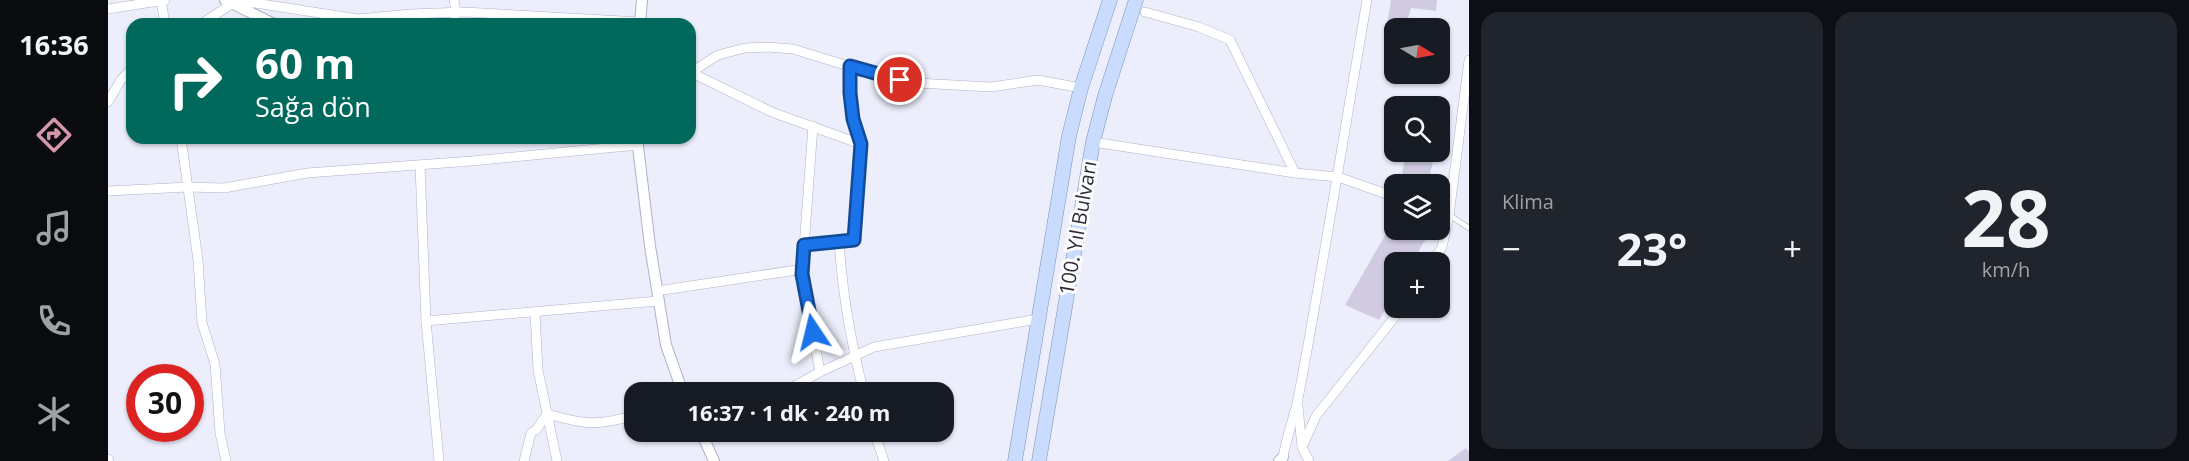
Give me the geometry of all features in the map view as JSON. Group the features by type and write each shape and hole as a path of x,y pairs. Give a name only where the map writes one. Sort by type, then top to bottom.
{"main road":[{"name":"100. Yıl Bulvarı","path":"1015,461 1069,136 1081,88 1110,0"},
{"name":"100. Yıl Bulvarı","path":"1039,461 1093,142 1105,96 1136,0"}],"street":[{"path":"108,9 163,0 164,18"},
{"path":"454,0 455,18"},
{"path":"640,18 642,0"},
{"path":"1282,460 1297,402 1367,0"},
{"path":"209,18 229,2 250,2 352,18"},
{"path":"229,2 262,18"},
{"path":"369,18 456,12 524,18"},
{"path":"1145,12 1199,27 1230,40 1295,173"},
{"path":"696,70 718,56 745,48 767,46 793,49 884,77 945,86 991,87 1038,80 1081,88"},
{"path":"1450,177 1469,60"},
{"path":"804,245 854,240 861,144 853,119 850,66"},
{"path":"108,102 126,75"},
{"path":"696,75 774,113 861,144"},
{"path":"813,126 803,269 820,372"},
{"path":"1093,142 1295,173 1338,177 1384,192"},
{"path":"182,144 198,260 202,323 215,364 220,433 226,461"},
{"path":"108,191 188,187 224,188 307,173 420,165 619,144"},
{"path":"638,144 666,345 679,382"},
{"path":"420,165 426,321 439,461"},
{"path":"839,240 841,280 861,382"},
{"path":"426,321 535,313 658,296 803,269"},
{"path":"535,313 538,370 557,461"},
{"path":"1302,447 1316,416 1394,318"},
{"path":"802,382 854,355 874,348 1038,319"},
{"path":"1297,402 1302,447 1309,461"},
{"path":"547,414 584,424 624,417"},
{"path":"524,461 531,433 536,430 547,414"},
{"path":"705,442 714,461"},
{"path":"877,442 884,461"}],"lane":[{"path":"1450,217 1469,228"}],"building":[{"path":"1391,0 1437,0 1436,11 1411,8 1408,18 1388,18"},
{"path":"1404,162 1433,162 1430,174 1402,174"},
{"path":"1384,237 1384,240 1425,240 1418,252 1384,252 1384,312 1379,320 1345,305"},
{"path":"1466,448 1469,452 1469,461 1448,461"}],"route":[{"path":"813,332 802,274 804,245 854,240 861,144 853,119 850,66 900,80"}]}
